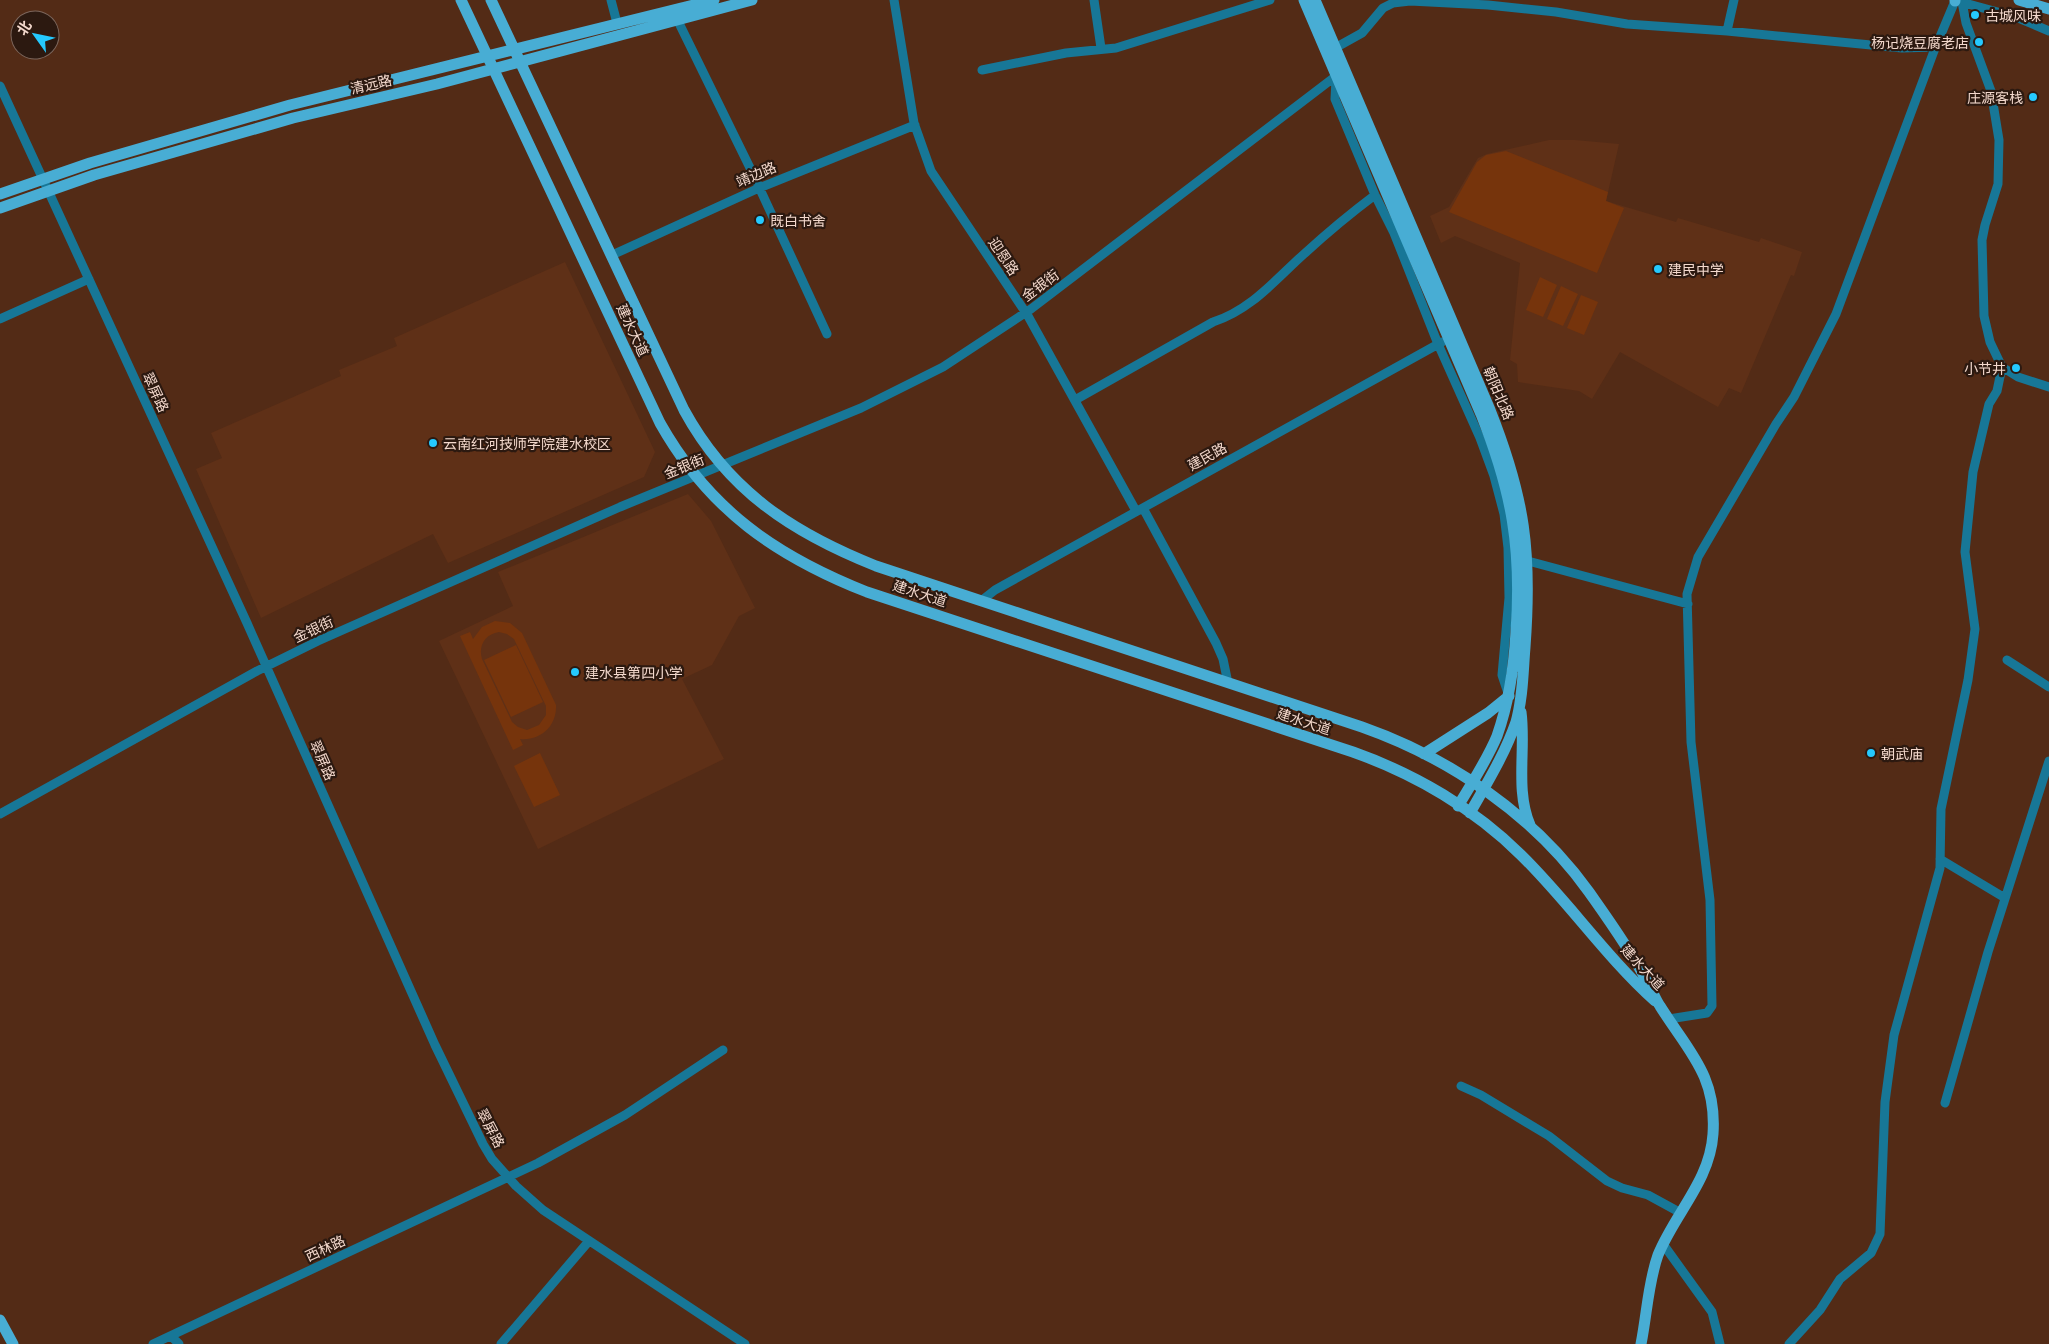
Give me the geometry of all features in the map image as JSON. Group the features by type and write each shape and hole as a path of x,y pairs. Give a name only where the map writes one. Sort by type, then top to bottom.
{"main road":[{"name":"建水大道","path":"461,0 660,423 676,451 695,476 722,505 760,537 789,556 844,583 1369,758 1416,780 1470,813 1498,833 1523,856 1642,990 1660,1006"},
{"name":"建水大道","path":"490,0 684,410 699,436 722,466 771,511 817,541 876,566 1379,734 1424,754 1483,790 1532,829 1588,891 1645,977 1660,1006"},
{"name":"清远路","path":"0,194 43,178 161,141 281,107 714,0"},
{"name":"清远路","path":"0,208 174,151 284,120 493,68 752,0"},
{"name":"朝阳北路","path":"1304,0 1443,341 1496,452 1507,486 1515,526 1518,559 1518,602 1514,665 1508,696 1490,752 1458,806"},
{"name":"朝阳北路","path":"1315,0 1506,448 1521,504 1528,561 1528,602 1520,705 1505,750 1470,813"},
{"path":"2019,0 2049,9"},
{"path":"1424,754 1488,713 1508,696"},
{"path":"1520,705 1524,732 1523,801 1532,829"},
{"path":"1641,1344 1650,1283 1663,1244 1706,1168 1712,1144 1714,1125 1710,1095 1704,1075 1690,1048 1660,1006"},
{"path":"0,1320 13,1344"}],"street":[{"path":"611,0 617,23"},
{"name":"迎恩路","path":"894,0 915,125 923,151 937,182 1026,313 1140,509 1216,643 1223,659 1228,683"},
{"path":"1094,0 1101,48"},
{"path":"982,70 1101,48 1116,48 1270,0"},
{"path":"1728,31 1734,0"},
{"path":"1335,48 1362,33 1383,8 1410,1 1488,5 1556,12 1627,24 1728,31 1902,48 1935,47"},
{"path":"1956,1 2016,17 2049,31"},
{"path":"1669,1019 1708,1013 1712,1006 1710,900 1691,742 1689,584 1698,557 1776,424 1794,397 1836,314 1935,47 1956,1"},
{"path":"1956,1 1990,85 1998,125 2000,176 1994,202 1984,230 1982,281 1984,316 1990,342 2002,367 2018,376 2049,387"},
{"path":"677,19 827,334"},
{"path":"1336,76 1335,98 1375,195 1443,341"},
{"name":"金银街","path":"0,814 266,667 354,625 695,476 889,395 960,357 1026,313 1336,76"},
{"name":"翠屏路","path":"0,86 266,667 435,1045 483,1144 508,1177 543,1210 745,1344"},
{"name":"靖边路","path":"612,255 759,188 915,125"},
{"path":"1075,400 1213,322 1232,315 1249,304 1306,252 1375,195"},
{"path":"0,319 89,279"},
{"name":"建民路","path":"981,601 995,590 1443,341"},
{"path":"1789,1344 1820,1310 1840,1279 1871,1253 1878,1243 1882,1221 1885,1102 1894,1035 1940,868 1941,809 1968,680 1975,630 1965,552 1973,472 1989,404 1997,391 2002,367"},
{"path":"1528,561 1688,604"},
{"path":"2007,660 2049,688"},
{"path":"1944,1103 2005,898 2049,761"},
{"path":"1940,859 2005,898"},
{"name":"西林路","path":"153,1344 508,1177 625,1116 723,1050"},
{"path":"1461,1086 1481,1095 1549,1136 1607,1181 1622,1188 1648,1195 1681,1213"},
{"path":"501,1344 589,1241"},
{"path":"1663,1244 1712,1312 1720,1344"},
{"path":"171,1336 179,1344"}],"shaded area":[{"name":"建民中学","path":"1549,140 1619,144 1606,201 1676,222 1678,218 1759,242 1761,238 1802,252 1794,276 1791,275 1741,393 1729,388 1718,407 1620,352 1592,399 1579,391 1518,382 1517,364 1510,360 1520,263 1455,236 1441,243 1430,216 1449,207 1478,158 1487,154"},
{"path":"1506,151 1608,192 1606,201 1624,208 1597,273 1449,212 1477,162 1486,155"},
{"name":"云南红河技师学院建水校区","path":"565,262 655,452 644,477 448,563 433,534 261,618 196,469 222,458 211,433 341,376 339,370 397,346 394,338"},
{"path":"1540,277 1557,285 1543,317 1526,310"},
{"path":"1561,286 1578,294 1563,326 1547,319"},
{"path":"1581,295 1598,302 1584,335 1567,328"},
{"name":"建水县第四小学","path":"688,494 711,521 755,608 739,616 712,665 682,679 724,759 538,849 439,641 513,606 498,572"},
{"path":"495,621 510,623 522,633 556,705 556,713 551,726 541,735 520,739 523,745 513,750 460,636 470,632 473,639 482,627","holes":["499,632 507,634 514,639 546,706 546,715 539,725 527,730 518,727 512,722 482,659 481,650 486,638"]},
{"path":"516,645 543,702 511,717 484,660"},
{"path":"540,753 560,795 534,807 514,766"}],"place":[{"name":"古城风味","path":"1975,15"},
{"name":"杨记烧豆腐老店","path":"1979,42"},
{"name":"庄源客栈","path":"2033,97"},
{"name":"既白书舍","path":"760,220"},
{"name":"建民中学","path":"1658,269"},
{"name":"小节井","path":"2016,368"},
{"name":"云南红河技师学院建水校区","path":"433,443"},
{"name":"建水县第四小学","path":"575,672"},
{"name":"朝武庙","path":"1871,753"}]}
